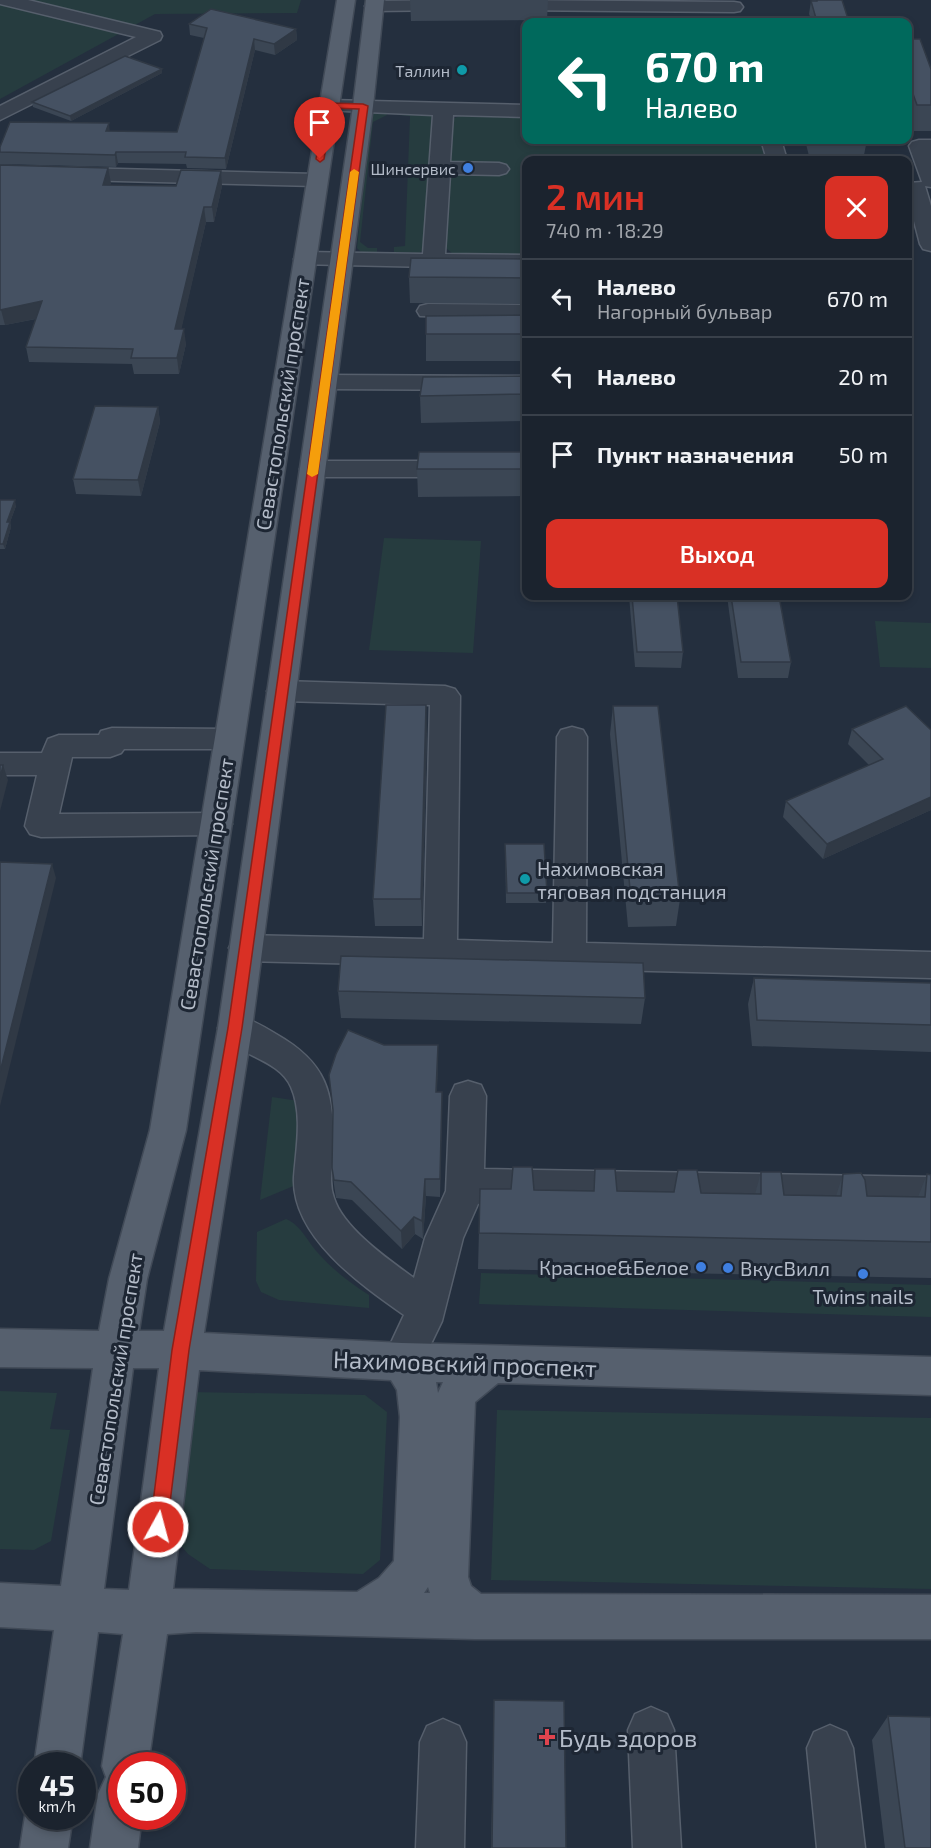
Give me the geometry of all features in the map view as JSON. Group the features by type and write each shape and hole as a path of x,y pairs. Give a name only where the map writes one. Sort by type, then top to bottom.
{"main road":[{"name":"Севастопольский проспект","path":"59,1752 116,1349 128,1279 168,1130 345,0"},
{"name":"Севастопольский проспект","path":"127,1752 148,1612 181,1350 235,1028 363,106 375,3"},
{"name":"Нахимовский проспект","path":"0,1348 181,1350 402,1362 931,1376"},
{"path":"359,1615 395,1594 415,1569 421,1417 417,1385 402,1362"},
{"path":"474,1617 455,1601 446,1577 455,1402 462,1386 490,1365"},
{"path":"0,1605 148,1612 474,1617 931,1617"},
{"path":"44,1848 47,1830"},
{"path":"114,1848 117,1830"}],"street":[{"path":"0,114 153,36 6,0"},
{"path":"375,3 483,5 572,3 734,7"},
{"path":"329,105 522,111"},
{"path":"434,261 443,110"},
{"path":"916,146 931,244"},
{"path":"440,168 499,168"},
{"path":"0,172 316,180"},
{"path":"912,254 931,254"},
{"path":"305,259 522,262"},
{"path":"428,311 522,312"},
{"path":"325,382 522,383"},
{"path":"313,469 522,469"},
{"path":"282,691 445,696 440,952"},
{"path":"569,955 572,737"},
{"path":"216,824 41,826 59,746 111,742 229,739"},
{"path":"0,764 55,764"},
{"path":"246,948 931,964"},
{"path":"235,1028 284,1055 301,1071 310,1085 314,1100 313,1185 315,1200 321,1214 365,1263 425,1307"},
{"path":"402,1362 422,1321 444,1238 465,1192 468,1096"},
{"path":"465,1192 483,1185 931,1193"},
{"path":"651,1730 657,1848"},
{"path":"440,1848 443,1742"},
{"path":"830,1748 841,1848"}],"green space":[{"path":"0,0 301,0 297,13 155,14 0,99"},
{"path":"386,112 387,115 373,122 360,242 368,248 377,248 377,252 361,252 357,248 370,114"},
{"path":"400,112 431,113 435,116 425,249 419,253 394,252 394,247 405,246 410,116 399,115"},
{"path":"463,115 522,116 522,144 761,144 764,156 522,156 522,256 454,255 446,248 452,119"},
{"path":"384,538 481,541 473,653 369,650"},
{"path":"875,621 931,623 931,668 880,667"},
{"path":"272,1097 299,1101 296,1185 260,1200"},
{"path":"286,1219 300,1229 330,1265 369,1295 369,1308 279,1300 261,1292 256,1281 257,1232"},
{"path":"481,1273 931,1285 931,1317 479,1304"},
{"path":"0,1391 57,1393 50,1429 70,1430 51,1541 34,1550 0,1549"},
{"path":"190,1392 365,1395 387,1412 380,1560 363,1574 210,1569 188,1554 178,1542"},
{"path":"497,1410 931,1418 931,1589 491,1580"}],"building":[{"path":"842,0 848,18 816,18 811,1"},
{"path":"211,9 296,29 274,44 254,39 225,158 185,157 186,152 116,152 115,155 0,152 10,122 109,123 106,131 177,132 207,28 189,24"},
{"path":"912,39 920,39 931,69 931,105 917,105 912,91"},
{"path":"125,56 162,69 70,116 32,102"},
{"path":"0,165 108,168 103,185 176,186 181,170 221,171 212,207 204,207 175,329 184,329 177,358 131,358 133,349 26,347 42,301 0,310"},
{"path":"411,258 522,259 522,278 409,277"},
{"path":"522,315 522,334 426,334 426,316"},
{"path":"522,376 522,394 420,396 423,377"},
{"path":"95,406 158,407 138,480 73,479"},
{"path":"419,452 522,452 522,469 417,469"},
{"path":"0,500 15,500 7,522 10,522 3,544 0,544"},
{"path":"632,600 677,600 683,652 637,652"},
{"path":"732,600 780,600 791,662 741,662"},
{"path":"386,705 426,705 421,899 373,899"},
{"path":"613,706 658,706 680,899 631,900"},
{"path":"906,706 931,730 931,797 827,844 786,801 883,759 852,729"},
{"name":"Нахимовская тяговая подстанция","path":"505,844 544,844 547,893 507,893"},
{"path":"0,862 52,864 0,1072"},
{"path":"341,956 643,963 645,998 338,991"},
{"path":"754,978 931,983 931,1025 757,1020"},
{"path":"348,1030 384,1045 438,1045 436,1092 442,1092 440,1179 425,1179 422,1221 414,1217 401,1231 351,1182 334,1180 332,1168 333,1110 329,1075"},
{"path":"513,1167 532,1167 534,1190 594,1191 595,1169 615,1169 617,1191 674,1192 678,1170 697,1170 701,1193 761,1194 761,1172 781,1172 784,1195 841,1196 843,1174 861,1173 865,1180 867,1196 925,1197 927,1174 931,1175 931,1242 479,1233 480,1189 511,1189"},
{"path":"494,1700 564,1701 566,1848 492,1848"},
{"path":"888,1716 931,1717 931,1848 905,1848"}],"slow traffic":[{"path":"312,474 354,172"}],"place":[{"name":"Таллин","path":"462,70"},
{"name":"Шинсервис","path":"468,168"},
{"name":"Нахимовская тяговая подстанция","path":"525,879"},
{"name":"Красное&Белое","path":"701,1267"},
{"name":"ВкусВилл","path":"728,1268"},
{"name":"Twins nails","path":"863,1274"},
{"name":"Будь здоров","path":"547,1737"}],"route":[{"path":"158,1527 181,1350 235,1028 363,106 329,105 320,159"}]}
